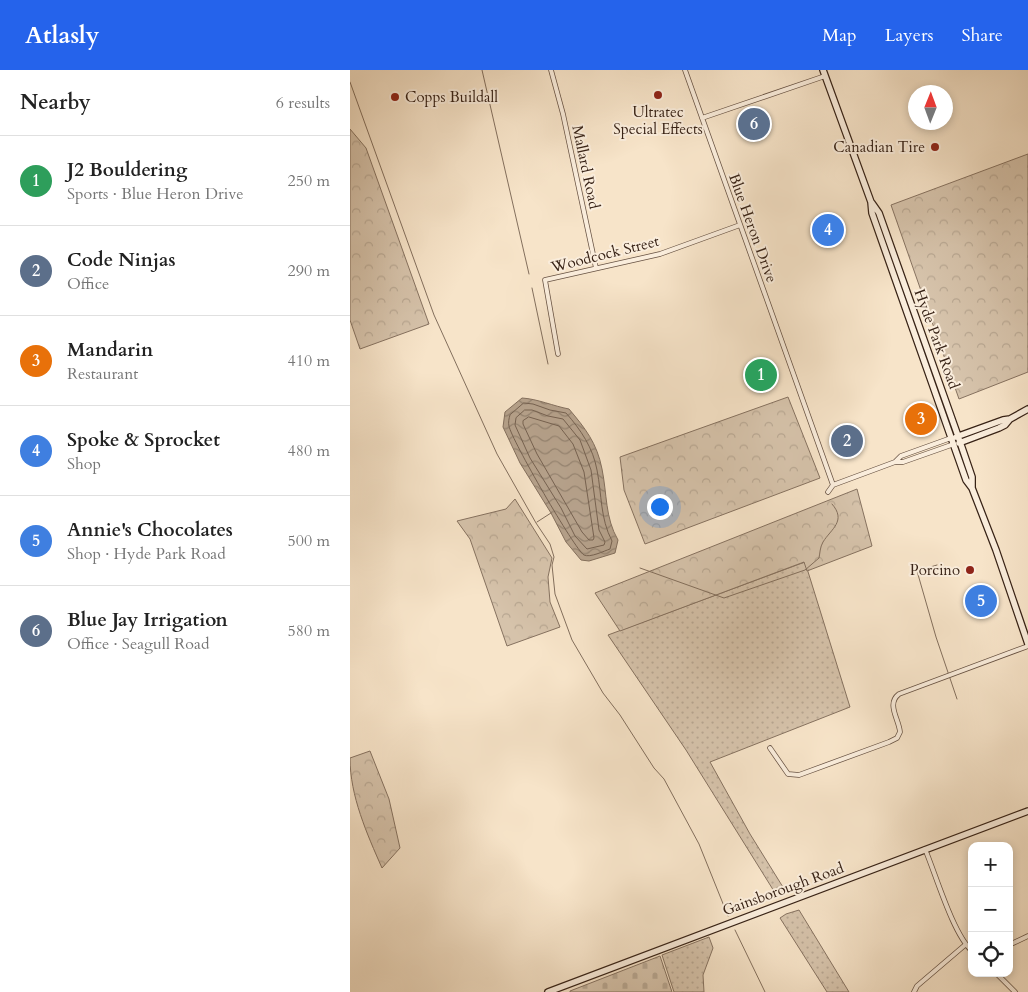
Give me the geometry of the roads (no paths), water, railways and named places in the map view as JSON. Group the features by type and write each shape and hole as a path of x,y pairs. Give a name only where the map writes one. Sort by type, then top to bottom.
{"main road":[{"name":"Hyde Park Road","path":"824,73 870,202 872,213 956,440 966,480 972,488 996,550 1028,645"},
{"path":"956,440 999,428 1028,409"},
{"name":"Gainsborough Road","path":"548,992 1028,811"}],"street":[{"name":"Mallard Road","path":"551,70 563,114 596,268"},
{"name":"Blue Heron Drive","path":"685,70 833,485"},
{"path":"702,118 824,73"},
{"name":"Woodcock Street","path":"558,354 545,280 660,254 740,225"},
{"path":"828,492 833,485 895,462 901,456 956,440"},
{"path":"770,748 788,774 799,775 889,742 897,738 900,732 892,704 899,694 1028,645"},
{"path":"926,850 956,928 968,948"},
{"path":"1013,943 1028,936"},
{"path":"914,992 917,986 965,945"},
{"path":"1000,977 1015,992"}],"water":[{"path":"522,398 569,409 590,436 600,460 611,523 618,540 615,553 589,561 581,560 566,542 551,513 520,463 503,427 505,412"}],"waterway":[{"path":"482,70 529,274"},
{"path":"350,82 434,315 497,454 550,544 554,557 552,565 555,594 572,640 603,693 620,715 654,768 664,779 699,844 728,916"},
{"path":"532,288 548,364"},
{"path":"640,568 724,598 805,570 819,558 822,544 838,520 838,515 832,504"},
{"path":"537,522 551,513"},
{"path":"937,565 917,571 936,637 957,699"},
{"path":"735,930 765,992"}],"place":[{"name":"Ultratec Special Effects","path":"658,95"},
{"name":"Copps Buildall","path":"395,97"},
{"name":"Blue Jay Irrigation","path":"754,124"},
{"name":"Canadian Tire","path":"935,147"},
{"name":"Spoke & Sprocket","path":"828,230"},
{"name":"J2 Bouldering","path":"761,375"},
{"name":"Mandarin","path":"921,419"},
{"name":"Code Ninjas","path":"847,441"},
{"name":"Porcino","path":"970,570"},
{"name":"Annie's Chocolates","path":"981,601"}]}
